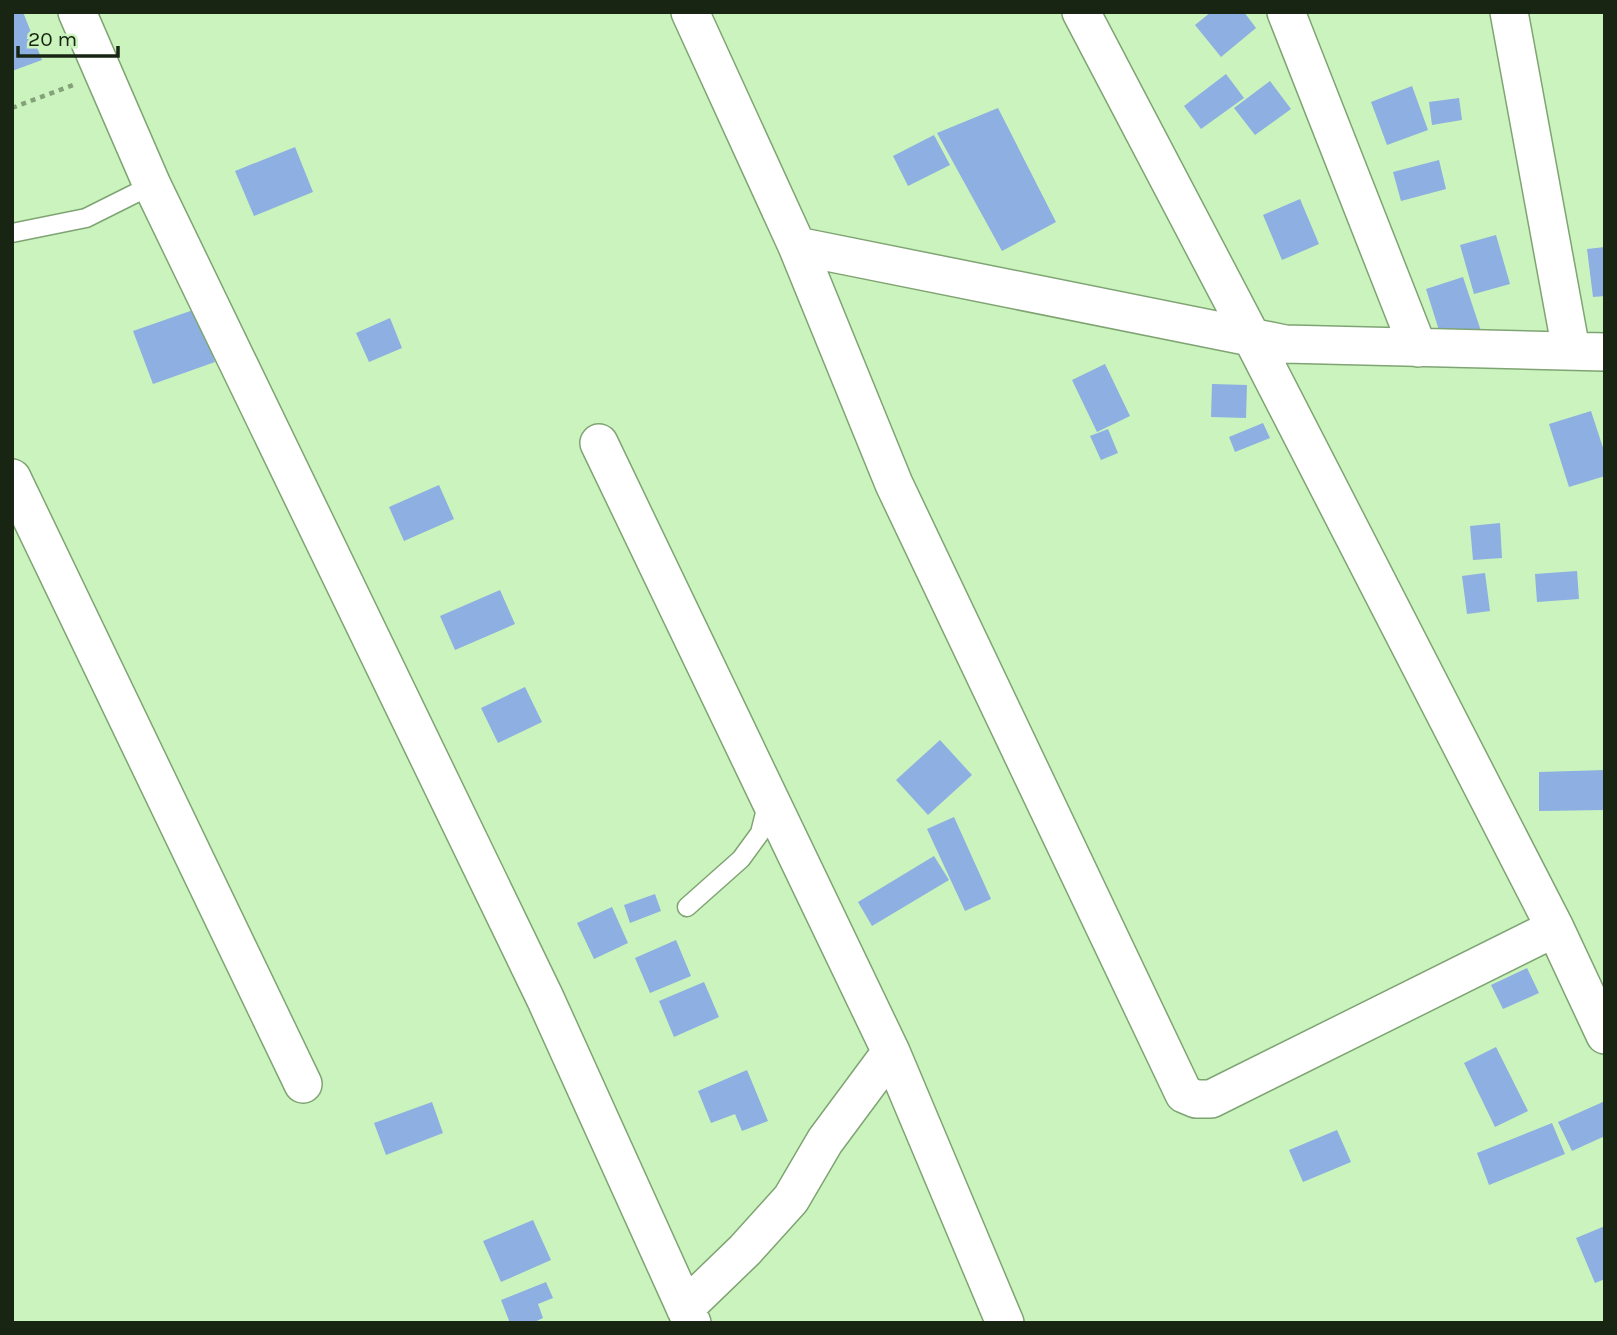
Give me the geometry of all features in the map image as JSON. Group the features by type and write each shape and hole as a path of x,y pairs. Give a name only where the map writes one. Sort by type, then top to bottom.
{"street":[{"path":"77,12 152,185 545,998 689,1315 791,1199 825,1141 891,1052"},
{"path":"690,12 797,246 894,484 1184,1094 1196,1099 1211,1099 1555,928"},
{"path":"1081,12 1555,928 1605,1035"},
{"path":"1286,12 1418,348"},
{"path":"797,246 1285,344 1588,351 1509,12"},
{"path":"599,443 891,1052 1005,1323"},
{"path":"12,478 303,1084"}],"lane":[{"path":"12,233 86,218 152,185"},
{"path":"687,907 741,859 760,833 769,799"}],"path":[{"path":"12,108 103,73"}],"building":[{"path":"12,12 23,12 42,60 12,71"},
{"path":"1211,12 1244,12 1256,28 1221,57 1195,25"},
{"path":"1226,74 1244,98 1201,129 1184,106"},
{"path":"1270,81 1291,109 1255,135 1234,108"},
{"path":"1412,86 1428,130 1387,145 1371,102"},
{"path":"1459,98 1462,120 1432,125 1429,102"},
{"path":"998,108 1056,222 1002,251 937,133"},
{"path":"934,135 950,165 908,186 893,156"},
{"path":"295,147 313,192 254,216 235,171"},
{"path":"1439,160 1446,189 1401,201 1393,172"},
{"path":"1300,199 1319,244 1282,260 1263,215"},
{"path":"1496,235 1510,284 1474,294 1460,245"},
{"path":"1605,247 1605,296 1593,297 1587,249"},
{"path":"1463,277 1481,331 1443,343 1426,289"},
{"path":"196,309 215,362 153,384 133,331"},
{"path":"390,318 402,348 369,362 356,333"},
{"path":"1105,364 1130,416 1097,432 1072,380"},
{"path":"1212,384 1247,385 1246,418 1211,417"},
{"path":"1591,411 1605,454 1605,476 1569,487 1549,424"},
{"path":"1263,423 1270,438 1235,452 1229,437"},
{"path":"1108,429 1118,453 1101,460 1090,436"},
{"path":"439,485 454,519 404,541 389,507"},
{"path":"1500,523 1502,558 1473,560 1470,526"},
{"path":"1577,571 1579,599 1537,602 1535,574"},
{"path":"1485,573 1490,611 1467,614 1462,576"},
{"path":"500,590 515,624 455,650 440,616"},
{"path":"525,687 542,722 498,743 481,708"},
{"path":"940,740 972,775 928,815 896,780"},
{"path":"1605,770 1605,810 1539,811 1539,772"},
{"path":"954,817 991,899 965,911 927,829"},
{"path":"934,856 949,880 872,926 858,902"},
{"path":"655,894 661,911 630,923 624,905"},
{"path":"612,907 628,943 594,959 577,923"},
{"path":"676,940 691,976 650,993 635,958"},
{"path":"1527,968 1539,993 1503,1009 1491,985"},
{"path":"704,982 719,1017 674,1037 659,1001"},
{"path":"1496,1047 1528,1111 1495,1127 1464,1063"},
{"path":"747,1070 768,1121 742,1131 735,1114 711,1123 698,1091"},
{"path":"1605,1101 1605,1136 1572,1151 1558,1122"},
{"path":"432,1102 443,1133 386,1155 374,1123"},
{"path":"1552,1123 1565,1154 1489,1185 1477,1153"},
{"path":"1337,1130 1351,1162 1303,1182 1289,1150"},
{"path":"533,1220 551,1260 501,1282 483,1241"},
{"path":"1605,1226 1605,1279 1595,1283 1576,1238"},
{"path":"546,1282 553,1298 538,1304 543,1318 532,1323 510,1323 501,1300"}]}
